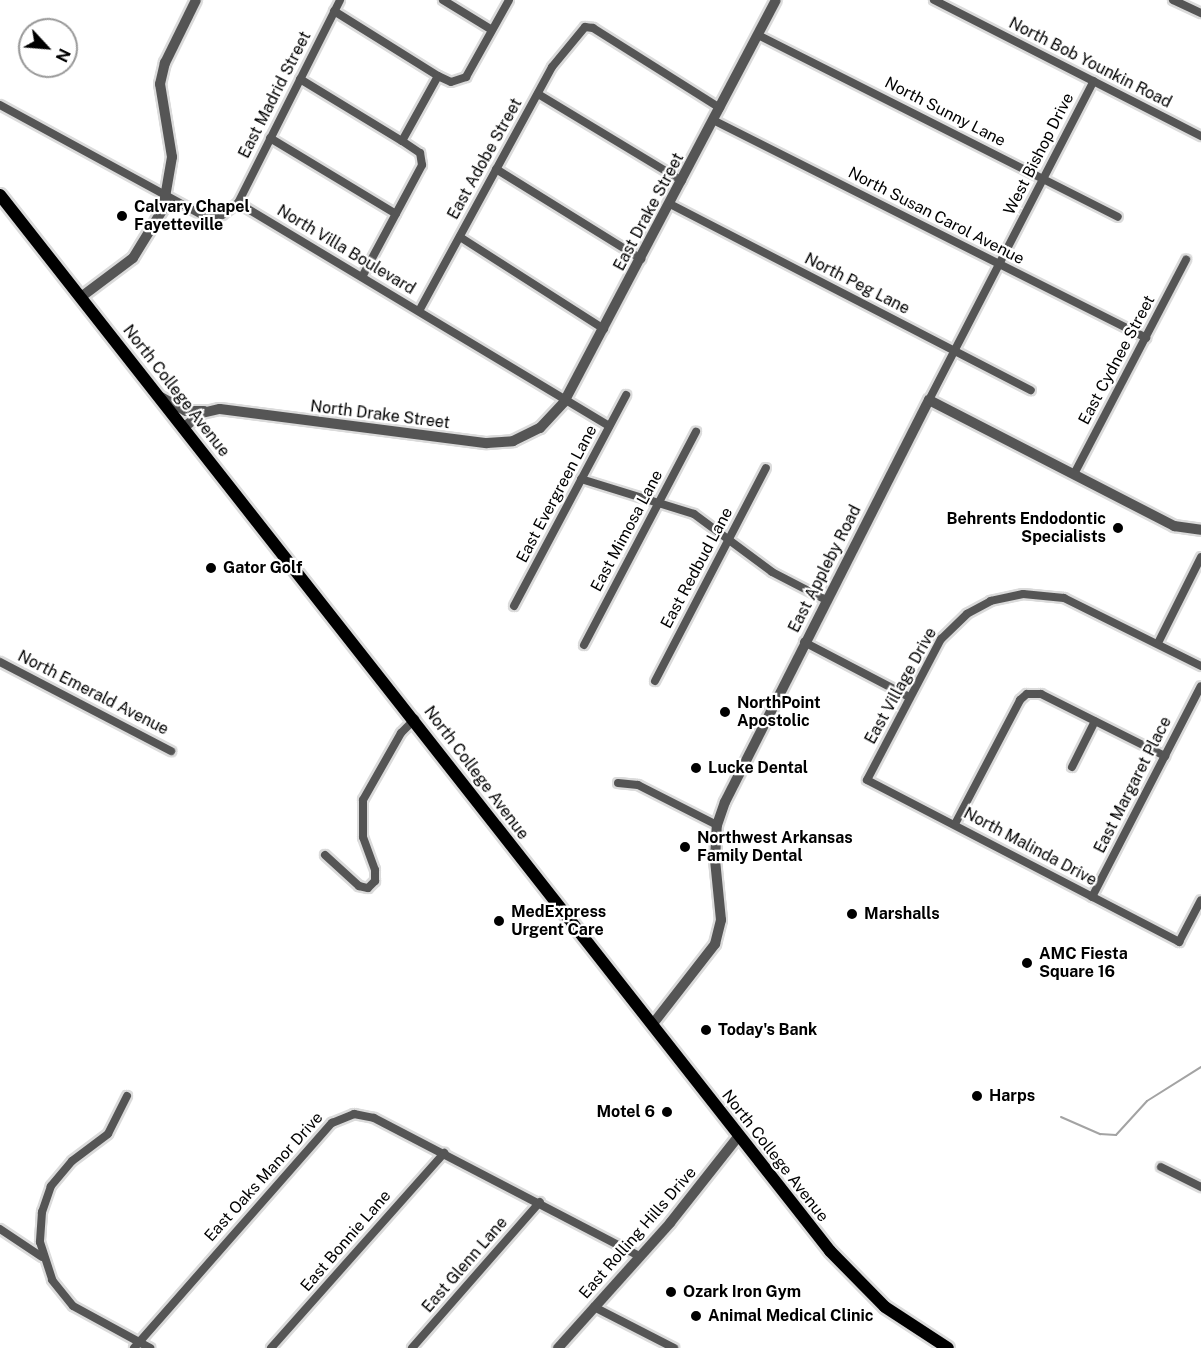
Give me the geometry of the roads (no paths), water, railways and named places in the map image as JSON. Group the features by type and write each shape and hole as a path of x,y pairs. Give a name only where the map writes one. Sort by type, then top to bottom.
{"main road":[{"name":"North College Avenue","path":"0,195 415,718 738,1137 862,1286 902,1320 948,1348"}],"street":[{"path":"81,297 133,258 153,230 167,197 172,157 160,84 172,47 196,0"},
{"name":"East Madrid Street","path":"238,203 340,0"},
{"path":"443,0 492,30"},
{"path":"334,11 451,82 462,80 509,0"},
{"name":"East Drake Street","path":"564,402 776,0"},
{"name":"North Bob Younkin Road","path":"934,0 1201,136"},
{"path":"1173,0 1201,13"},
{"name":"East Adobe Street","path":"419,311 557,59 585,27 593,28 720,108"},
{"name":"North Sunny Lane","path":"758,34 1118,217"},
{"path":"402,141 438,76"},
{"path":"300,79 420,153 422,165 362,277"},
{"name":"West Bishop Drive","path":"929,400 1094,81"},
{"path":"538,94 682,181"},
{"path":"0,105 167,197 208,216 228,212 238,203"},
{"name":"North Susan Carol Avenue","path":"713,120 1146,338"},
{"path":"270,138 396,214"},
{"path":"496,169 641,259"},
{"name":"North Villa Boulevard","path":"238,203 419,311 564,402 609,426"},
{"name":"North Peg Lane","path":"670,204 1031,390"},
{"path":"460,237 604,329"},
{"name":"East Cydnee Street","path":"1074,474 1185,260"},
{"name":"North Drake Street","path":"157,395 186,411 207,411 497,443 532,433 564,402"},
{"name":"East Evergreen Lane","path":"514,606 626,395"},
{"path":"929,400 1174,526 1201,530"},
{"name":"East Appleby Road","path":"652,1025 704,962 718,936 722,920 714,860 717,825 735,778 929,400"},
{"path":"183,428 207,411"},
{"name":"East Mimosa Lane","path":"584,645 696,432"},
{"name":"East Redbud Lane","path":"655,681 766,468"},
{"path":"581,479 659,502 703,519 772,572 826,600"},
{"path":"1158,643 1201,557"},
{"name":"East Village Drive","path":"867,780 909,697 950,629 978,607 1007,597 1037,594 1064,598 1201,666"},
{"path":"804,642 909,697"},
{"name":"North Emerald Avenue","path":"0,662 171,751"},
{"name":"East Margaret Place","path":"1092,897 1201,686"},
{"path":"955,824 1020,700 1027,694 1041,694 1165,756"},
{"path":"325,855 359,886 368,888 375,881 375,870 363,837 363,800 401,733 415,718"},
{"path":"1072,767 1095,721"},
{"name":"North Malinda Drive","path":"867,780 1179,942 1201,900"},
{"path":"618,783 638,785 717,825"},
{"path":"127,1096 108,1134 72,1161 51,1186 39,1227 42,1257 58,1289 73,1306 136,1345 150,1348"},
{"name":"East Oaks Manor Drive","path":"136,1345 339,1118 354,1114 368,1116 444,1153 639,1256"},
{"name":"East Rolling Hills Drive","path":"558,1348 639,1256 738,1137"},
{"name":"East Bonnie Lane","path":"272,1348 444,1153"},
{"path":"1161,1167 1201,1186"},
{"name":"East Glenn Lane","path":"412,1348 540,1202"},
{"path":"0,1229 42,1257"},
{"path":"594,1307 674,1348"}],"waterway":[{"path":"1061,1117 1100,1134 1116,1135 1147,1101 1201,1067"}],"place":[{"name":"Calvary Chapel Fayetteville","path":"122,216"},
{"name":"Behrents Endodontic Specialists","path":"1118,528"},
{"name":"Gator Golf","path":"211,568"},
{"name":"NorthPoint Apostolic","path":"725,712"},
{"name":"Lucke Dental","path":"696,768"},
{"name":"Northwest Arkansas Family Dental","path":"685,847"},
{"name":"Marshalls","path":"852,914"},
{"name":"MedExpress Urgent Care","path":"499,921"},
{"name":"AMC Fiesta Square 16","path":"1027,963"},
{"name":"Today's Bank","path":"706,1030"},
{"name":"Harps","path":"977,1096"},
{"name":"Motel 6","path":"667,1112"},
{"name":"Ozark Iron Gym","path":"671,1292"},
{"name":"Animal Medical Clinic","path":"696,1316"}]}
